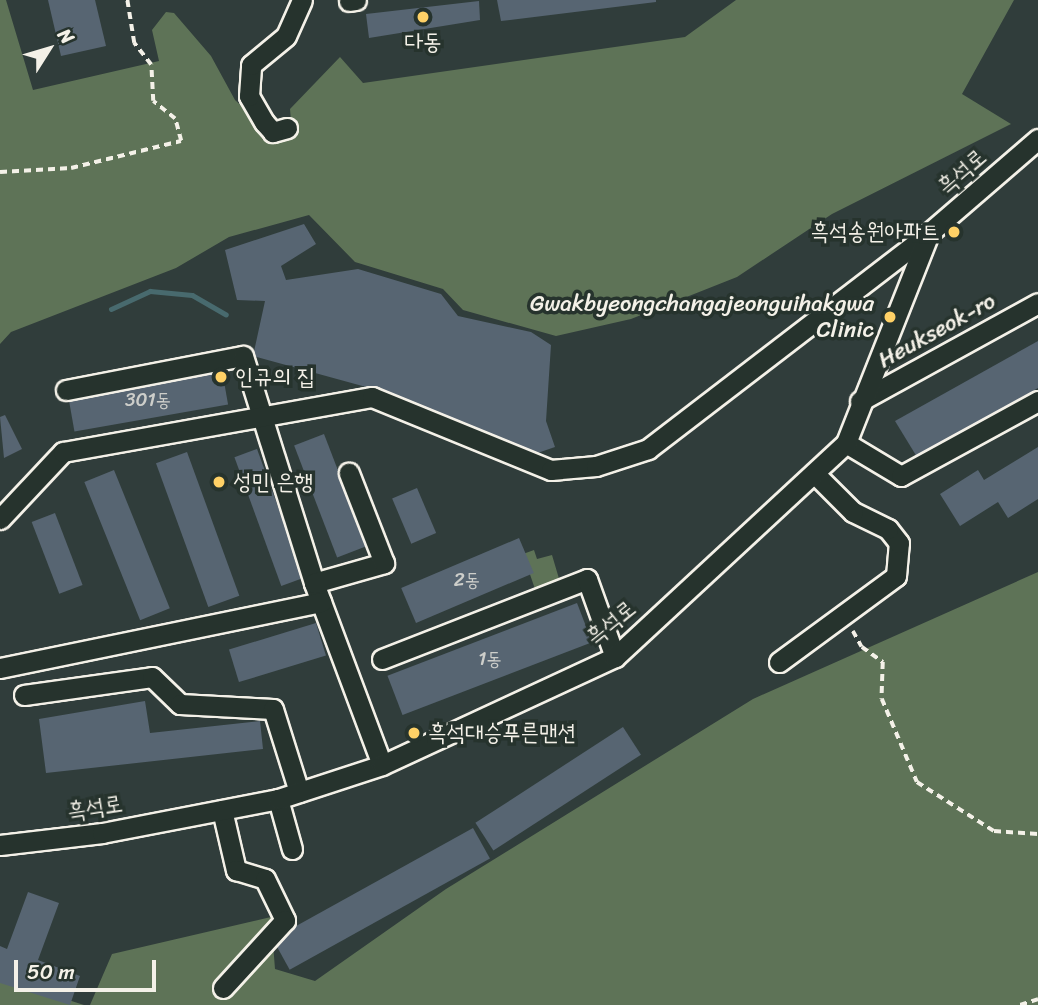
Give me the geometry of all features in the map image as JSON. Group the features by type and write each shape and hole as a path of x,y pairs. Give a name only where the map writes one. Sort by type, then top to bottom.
{"street":[{"path":"287,128 273,132 249,96 251,65 286,36 302,0"},
{"path":"349,1 356,0"},
{"name":"흑석로","path":"0,845 278,799 382,765 615,657 846,443 860,401 929,233 1038,139"},
{"path":"0,519 63,452 372,397 551,470 596,466 648,449 929,233"},
{"name":"Heukseok-ro","path":"860,401 1038,303"},
{"path":"66,390 243,356 314,583 382,765"},
{"path":"846,443 901,476 1038,401"},
{"path":"779,662 896,576 899,543 888,529 853,512 814,473"},
{"path":"314,583 384,563 349,474"},
{"path":"382,659 587,579 615,657"},
{"path":"0,668 321,602"},
{"path":"24,695 152,677 180,704 273,709 299,792"},
{"path":"278,799 292,849"},
{"path":"222,810 236,870 265,879 285,920 223,988"}],"path":[{"path":"0,172 71,168 181,141 175,119 153,101 150,65 134,43 127,0"},
{"path":"860,620 853,634 883,662 882,699 917,782 994,831 1038,834"},
{"path":"1020,1005 1038,1000"},
{"path":"1032,1005 1038,1000"}],"green space":[{"path":"0,0 6,0 33,90 159,61 152,30 166,12 174,13 211,56 235,100 271,133 292,133 290,109 340,57 363,83 685,37 736,0 1014,0 962,94 1011,124 832,214 737,277 631,319 556,336 463,310 443,289 355,262 309,215 229,237 176,268 11,332 0,344"},
{"path":"534,550 537,559 552,555 560,582 535,589 523,554"},
{"path":"1038,572 1038,1005 90,1005 112,954 271,917 275,969 315,981 446,889 753,699"},
{"path":"0,978 84,1005 0,1005"}],"building":[{"path":"48,0 95,0 106,46 61,56"},
{"path":"497,0 656,0 656,2 501,21"},
{"name":"다동","path":"479,1 480,20 369,38 366,14"},
{"path":"304,224 316,244 281,266 286,280 358,269 441,294 458,316 531,332 551,345 546,421 555,447 523,458 388,393 253,356 265,301 237,300 225,250"},
{"path":"1038,341 1038,388 917,457 895,421"},
{"path":"222,370 228,404 74,432 68,397"},
{"path":"5,415 22,449 4,458 0,417"},
{"path":"324,434 367,546 337,557 294,445"},
{"path":"1038,447 1038,499 1008,518 998,502 960,526 940,494 978,470 984,480"},
{"path":"257,449 304,578 281,586 234,457"},
{"path":"187,452 239,596 208,607 156,463"},
{"path":"114,470 170,608 140,620 84,482"},
{"path":"417,488 436,533 411,544 392,499"},
{"path":"55,513 83,585 59,594 32,522"},
{"path":"519,538 534,573 416,623 401,588"},
{"path":"577,603 592,642 403,715 387,676"},
{"path":"316,623 326,656 239,682 229,650"},
{"path":"145,701 150,733 260,721 263,749 46,773 39,719"},
{"path":"623,727 641,755 493,851 475,823"},
{"path":"473,828 490,859 290,970 273,939"},
{"path":"28,892 59,903 38,960 80,976 70,1005 0,983 0,946 7,949"}],"waterway":[{"path":"111,309 150,291 192,295 226,315"}],"place":[{"name":"다동","path":"423,17"},
{"name":"흑석송원아파트","path":"954,232"},
{"name":"Gwakbyeongchangajeonguihakgwa Clinic","path":"890,317"},
{"name":"인규의 집","path":"221,377"},
{"name":"성민 은행","path":"219,482"},
{"name":"흑석대승푸른맨션","path":"414,733"}]}
